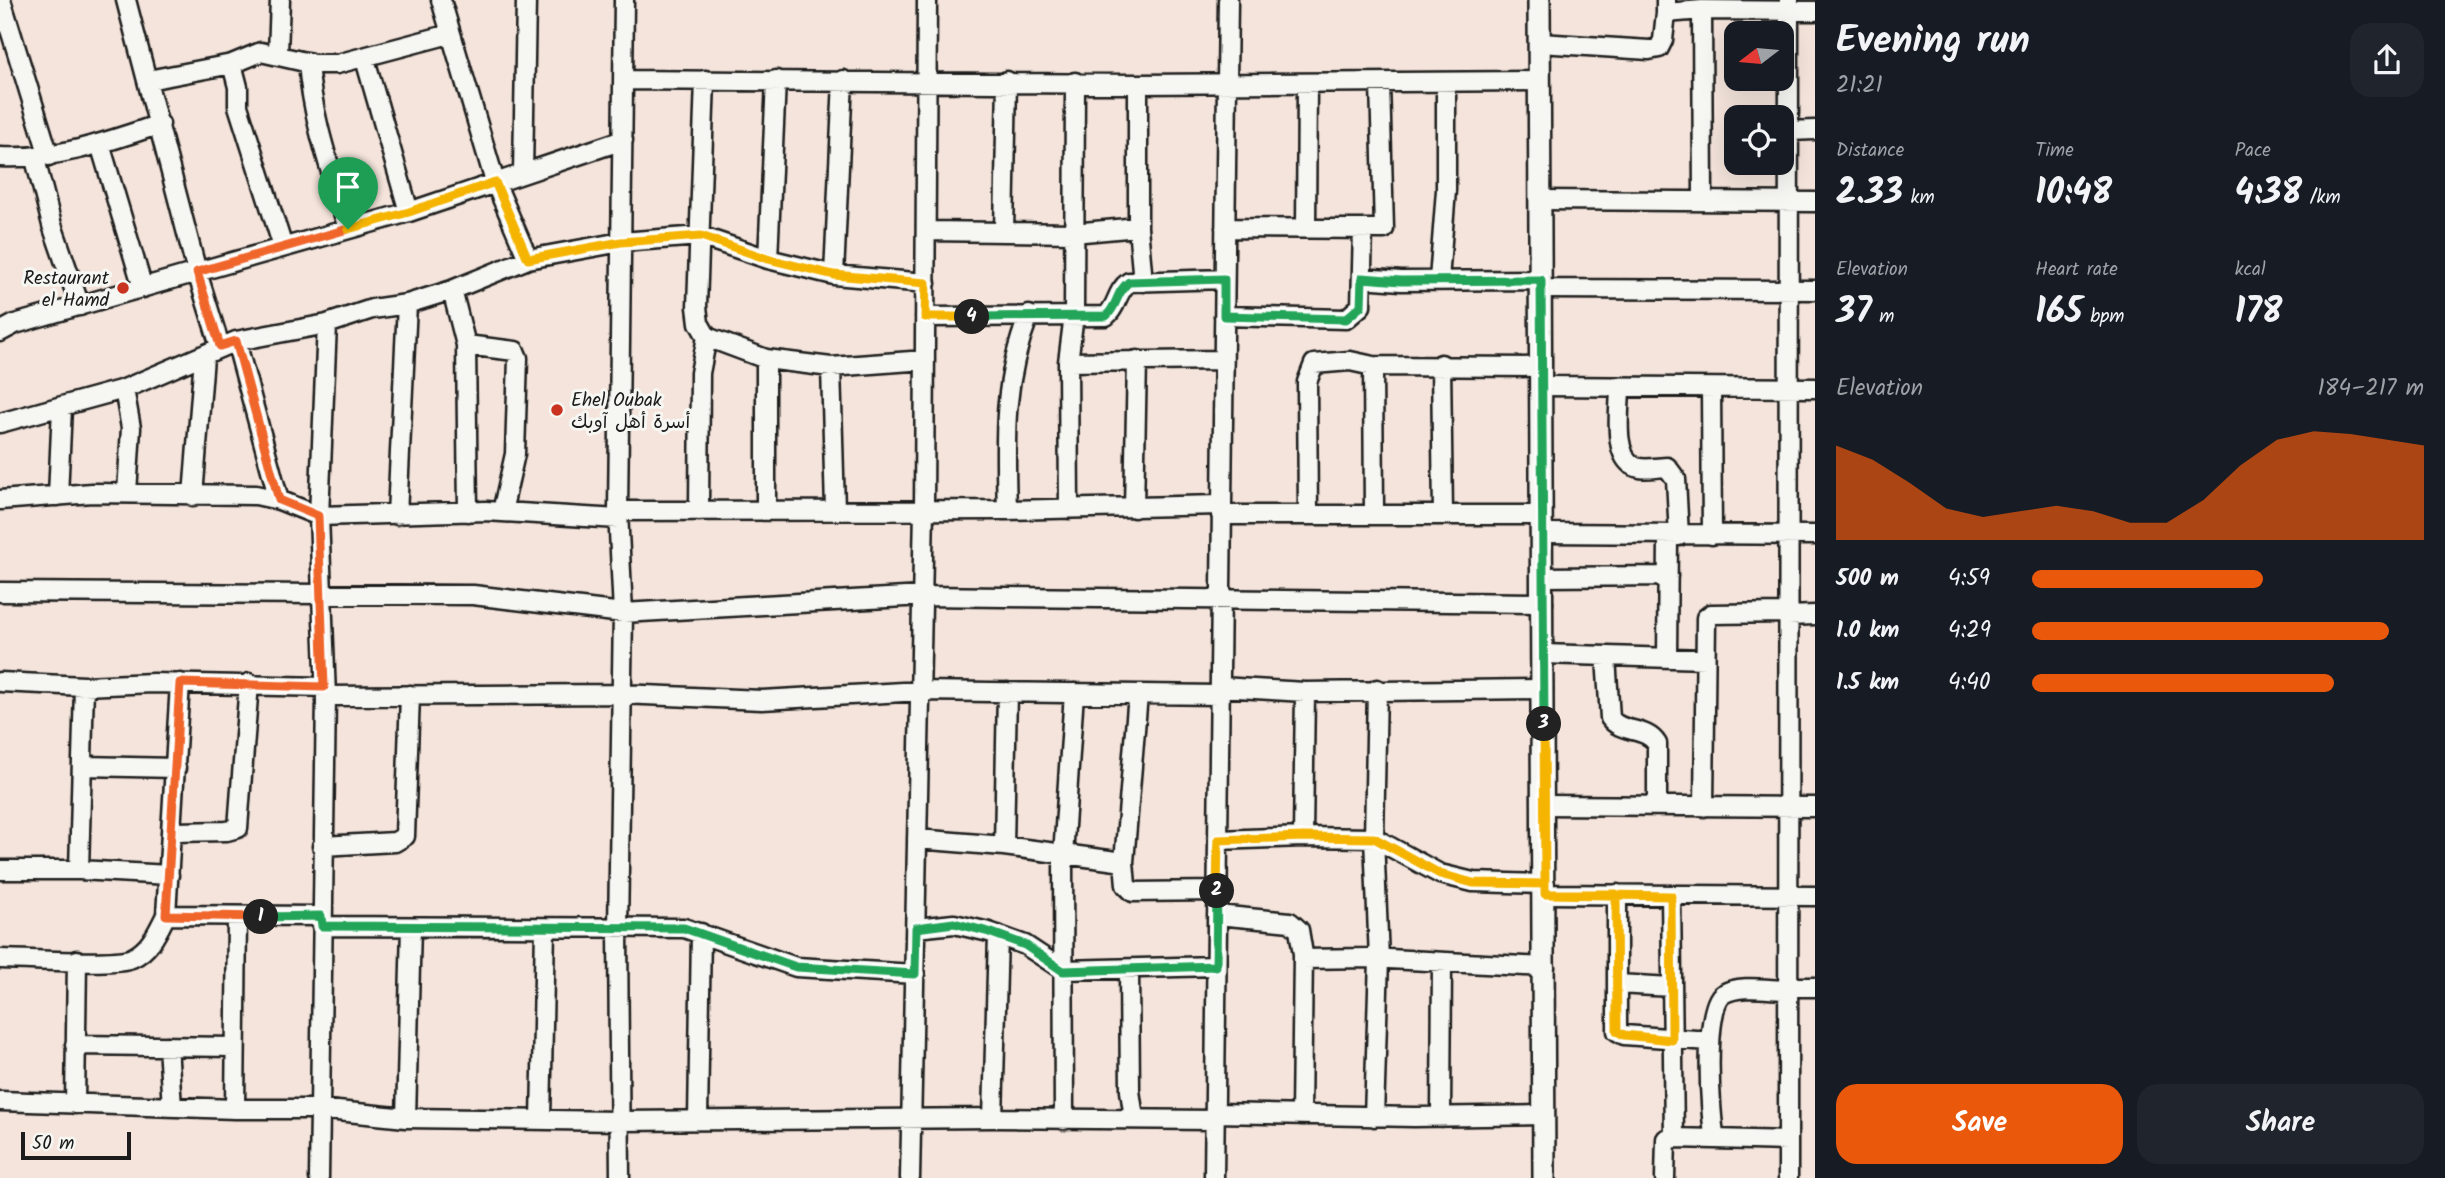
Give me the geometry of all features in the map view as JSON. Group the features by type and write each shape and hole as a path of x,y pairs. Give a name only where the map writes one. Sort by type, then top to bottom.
{"street":[{"path":"1,0 42,158 52,225 80,306"},
{"path":"126,0 197,272 228,344 279,500"},
{"path":"278,53 280,0"},
{"path":"441,0 495,182 528,259"},
{"path":"523,173 526,0"},
{"path":"620,1178 618,930 623,613 618,515 624,0"},
{"path":"910,1178 923,596 928,231 927,0"},
{"path":"1214,1178 1227,0"},
{"path":"1539,0 1545,889 1544,1178"},
{"path":"1539,43 1649,50 1659,47 1663,40 1666,6 1702,10 1789,5 1815,10"},
{"path":"1789,5 1789,105"},
{"path":"1702,10 1703,201"},
{"path":"148,80 232,64 261,52 278,53 308,62 337,64 365,59 450,34"},
{"path":"365,59 409,212"},
{"path":"308,62 310,99 318,133 348,229"},
{"path":"232,64 240,114 284,247"},
{"path":"624,80 927,80 1138,84 1540,81"},
{"path":"705,80 697,307 699,323 707,337 766,359 831,367 925,360"},
{"path":"768,259 776,80"},
{"path":"834,275 843,80"},
{"path":"1004,232 1007,81"},
{"path":"1069,509 1068,362 1074,315 1075,82"},
{"path":"1225,228 1382,230 1385,225 1380,82"},
{"path":"1439,280 1446,190 1446,82"},
{"path":"1307,83 1307,228"},
{"path":"1138,84 1138,227 1143,282"},
{"path":"0,157 42,158 100,144 160,124"},
{"path":"1794,131 1815,130"},
{"path":"0,332 15,324 409,212 623,140"},
{"path":"100,144 143,288"},
{"path":"1788,1178 1789,175"},
{"path":"1541,200 1815,202"},
{"path":"928,231 1073,233 1138,227"},
{"path":"1224,316 1346,319 1361,306 1363,229"},
{"path":"0,424 124,388 204,357 228,344 327,324 372,309 407,304 452,290 528,259 621,242 701,236 768,259 834,275 926,283"},
{"path":"1362,278 1541,285 1815,290"},
{"path":"925,317 1106,316 1111,312 1123,286 1129,282 1224,279"},
{"path":"452,290 466,345 468,512"},
{"path":"397,515 407,304"},
{"path":"1007,510 1007,405 1014,353 1029,316"},
{"path":"319,1178 325,691 318,516 327,324"},
{"path":"699,511 700,373 707,337"},
{"path":"466,345 507,349 514,351 518,358 514,454 502,512"},
{"path":"193,496 204,357"},
{"path":"766,359 766,510"},
{"path":"1134,508 1137,360"},
{"path":"1068,362 1223,360"},
{"path":"1308,515 1308,372 1314,363 1350,361 1373,366 1441,364 1620,387 1815,388"},
{"path":"1441,364 1443,515"},
{"path":"1373,366 1374,513"},
{"path":"831,367 835,510"},
{"path":"1620,387 1620,446 1626,460 1636,468 1668,467 1676,480 1668,576 1667,658"},
{"path":"1711,387 1712,535"},
{"path":"124,388 131,428 127,494"},
{"path":"58,496 62,407"},
{"path":"0,500 127,494 256,495 279,500 318,516 468,512 618,515 766,510 1134,508 1308,515 1443,515 1673,536 1815,535"},
{"path":"1543,577 1668,576"},
{"path":"0,592 473,595 623,613 923,596 1543,603"},
{"path":"1704,807 1705,625 1711,614 1815,615"},
{"path":"1543,654 1705,659"},
{"path":"1606,657 1609,718 1614,724 1649,735 1657,744 1657,806"},
{"path":"0,682 84,686 249,683 325,691 410,695 621,694 762,700 920,691 1138,694 1543,689"},
{"path":"0,958 132,958 153,940 166,915 180,683"},
{"path":"173,832 233,831 238,828 249,683"},
{"path":"79,870 84,686"},
{"path":"1374,1117 1379,959 1374,838 1377,689"},
{"path":"1004,846 1007,692"},
{"path":"1303,837 1305,692"},
{"path":"1064,1120 1063,856 1074,693"},
{"path":"1138,694 1124,862 1126,885 1133,892 1217,891"},
{"path":"322,846 395,842 405,836 410,695"},
{"path":"83,766 176,768"},
{"path":"1544,805 1815,807"},
{"path":"1218,840 1374,838 1440,874 1473,883 1616,894 1815,897"},
{"path":"917,839 1004,846 1063,856 1124,862"},
{"path":"0,870 79,870 169,875"},
{"path":"1616,894 1617,1031 1624,1035 1710,1041"},
{"path":"1671,896 1674,1138"},
{"path":"166,915 411,927 618,930 684,928 796,967 915,974"},
{"path":"1217,915 1290,922 1299,930 1303,959 1301,1115"},
{"path":"235,1109 237,917"},
{"path":"916,928 954,923 998,935 1025,945 1063,971 1129,971 1216,966"},
{"path":"406,1118 411,927"},
{"path":"541,1120 545,929"},
{"path":"698,1120 701,933"},
{"path":"993,1118 998,935"},
{"path":"1303,959 1379,959 1545,967"},
{"path":"75,1104 77,960"},
{"path":"1441,1117 1442,962"},
{"path":"1129,971 1129,1091 1134,1118"},
{"path":"1617,984 1672,987"},
{"path":"1715,1139 1710,1041 1715,1002 1720,996 1740,989 1815,988"},
{"path":"75,1045 236,1047"},
{"path":"168,1046 172,1107"},
{"path":"0,1101 235,1109 318,1108 406,1118 620,1121 1545,1115"},
{"path":"1665,1178 1666,1139 1788,1141"}],"place":[{"name":"Restaurant el Hamd","path":"123,288"},
{"name":"Ehel Oubak أسرة أهل آوبك","path":"557,410"}],"route":[{"path":"348,229 197,272 220,346 236,341 279,500 318,516 324,687 180,683 166,915 321,916 322,926 618,930 684,928 718,937 796,967 915,974 916,928 954,923 1025,945 1063,971 1130,971 1216,966 1218,840 1374,838 1440,874 1473,883 1545,884 1545,894 1616,894 1617,1031 1624,1035 1672,1040 1671,896 1616,894 1545,894 1545,884 1544,805 1541,280 1401,281 1362,278 1361,306 1358,312 1346,319 1224,316 1224,279 1129,282 1118,292 1111,312 1106,316 925,317 926,283 834,275 768,259 701,236 621,242 528,259 495,182 409,212 348,229"}]}
